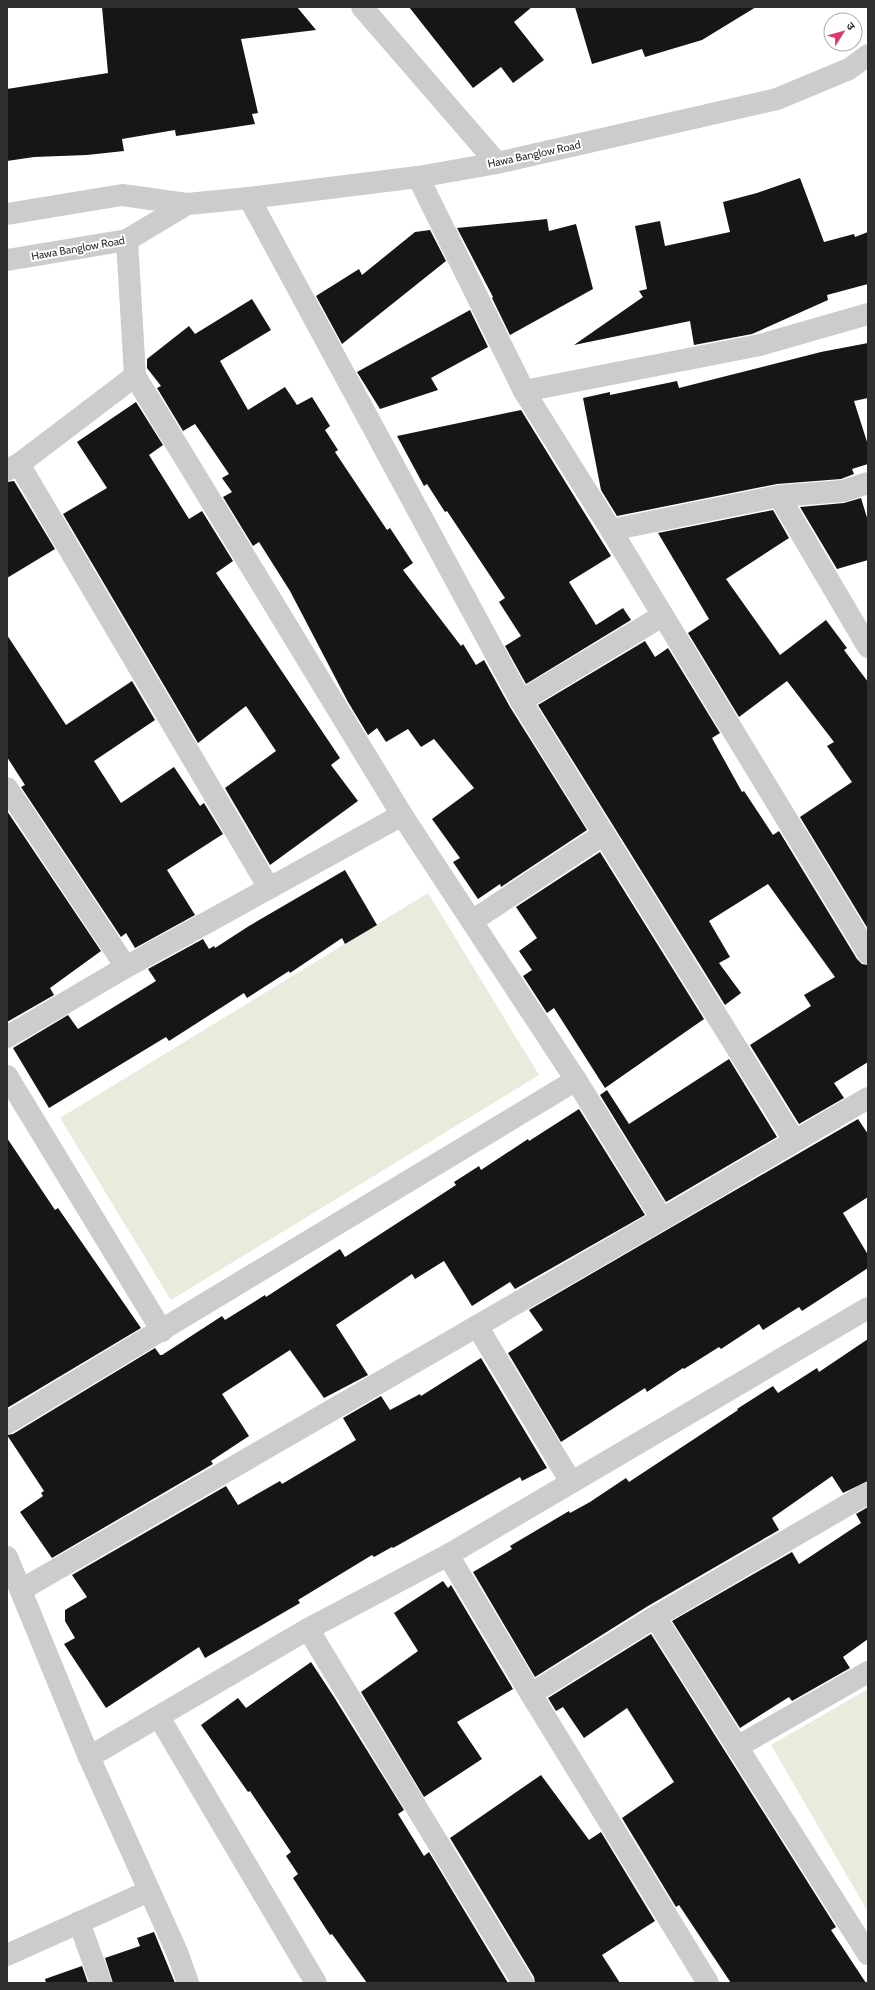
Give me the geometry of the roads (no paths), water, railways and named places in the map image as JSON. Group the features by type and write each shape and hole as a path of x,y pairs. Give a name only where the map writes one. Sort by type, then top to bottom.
{"street":[{"path":"362,7 498,163"},
{"name":"Hawa Banglow Road","path":"7,214 122,195 187,204 249,198 418,177 498,163 778,99 849,69 868,55"},
{"path":"418,177 524,391 611,530 868,952"},
{"path":"249,198 520,701 794,1140"},
{"name":"Hawa Banglow Road","path":"7,260 127,240 187,204"},
{"path":"127,240 135,376 402,815 576,1080 662,1219"},
{"path":"524,391 760,345 868,314"},
{"path":"135,376 13,467 269,888"},
{"path":"611,530 778,496 843,491 868,483"},
{"path":"778,496 868,647"},
{"path":"520,701 662,616"},
{"path":"7,788 126,966"},
{"path":"7,1037 126,966 402,815"},
{"path":"472,921 604,834"},
{"path":"7,1076 162,1331"},
{"path":"7,1423 162,1331 576,1080"},
{"path":"21,1590 868,1098"},
{"path":"89,1757 308,1629 448,1554 868,1308"},
{"path":"477,1326 570,1482"},
{"path":"531,1694 655,1617 868,1493"},
{"path":"448,1554 531,1694 708,1983"},
{"path":"7,1557 89,1757 177,1952 188,1983"},
{"path":"655,1617 868,1954"},
{"path":"308,1629 522,1983"},
{"path":"737,1747 868,1672"},
{"path":"159,1717 316,1983"},
{"path":"7,1954 149,1891"},
{"path":"79,1922 101,1983"}]}
